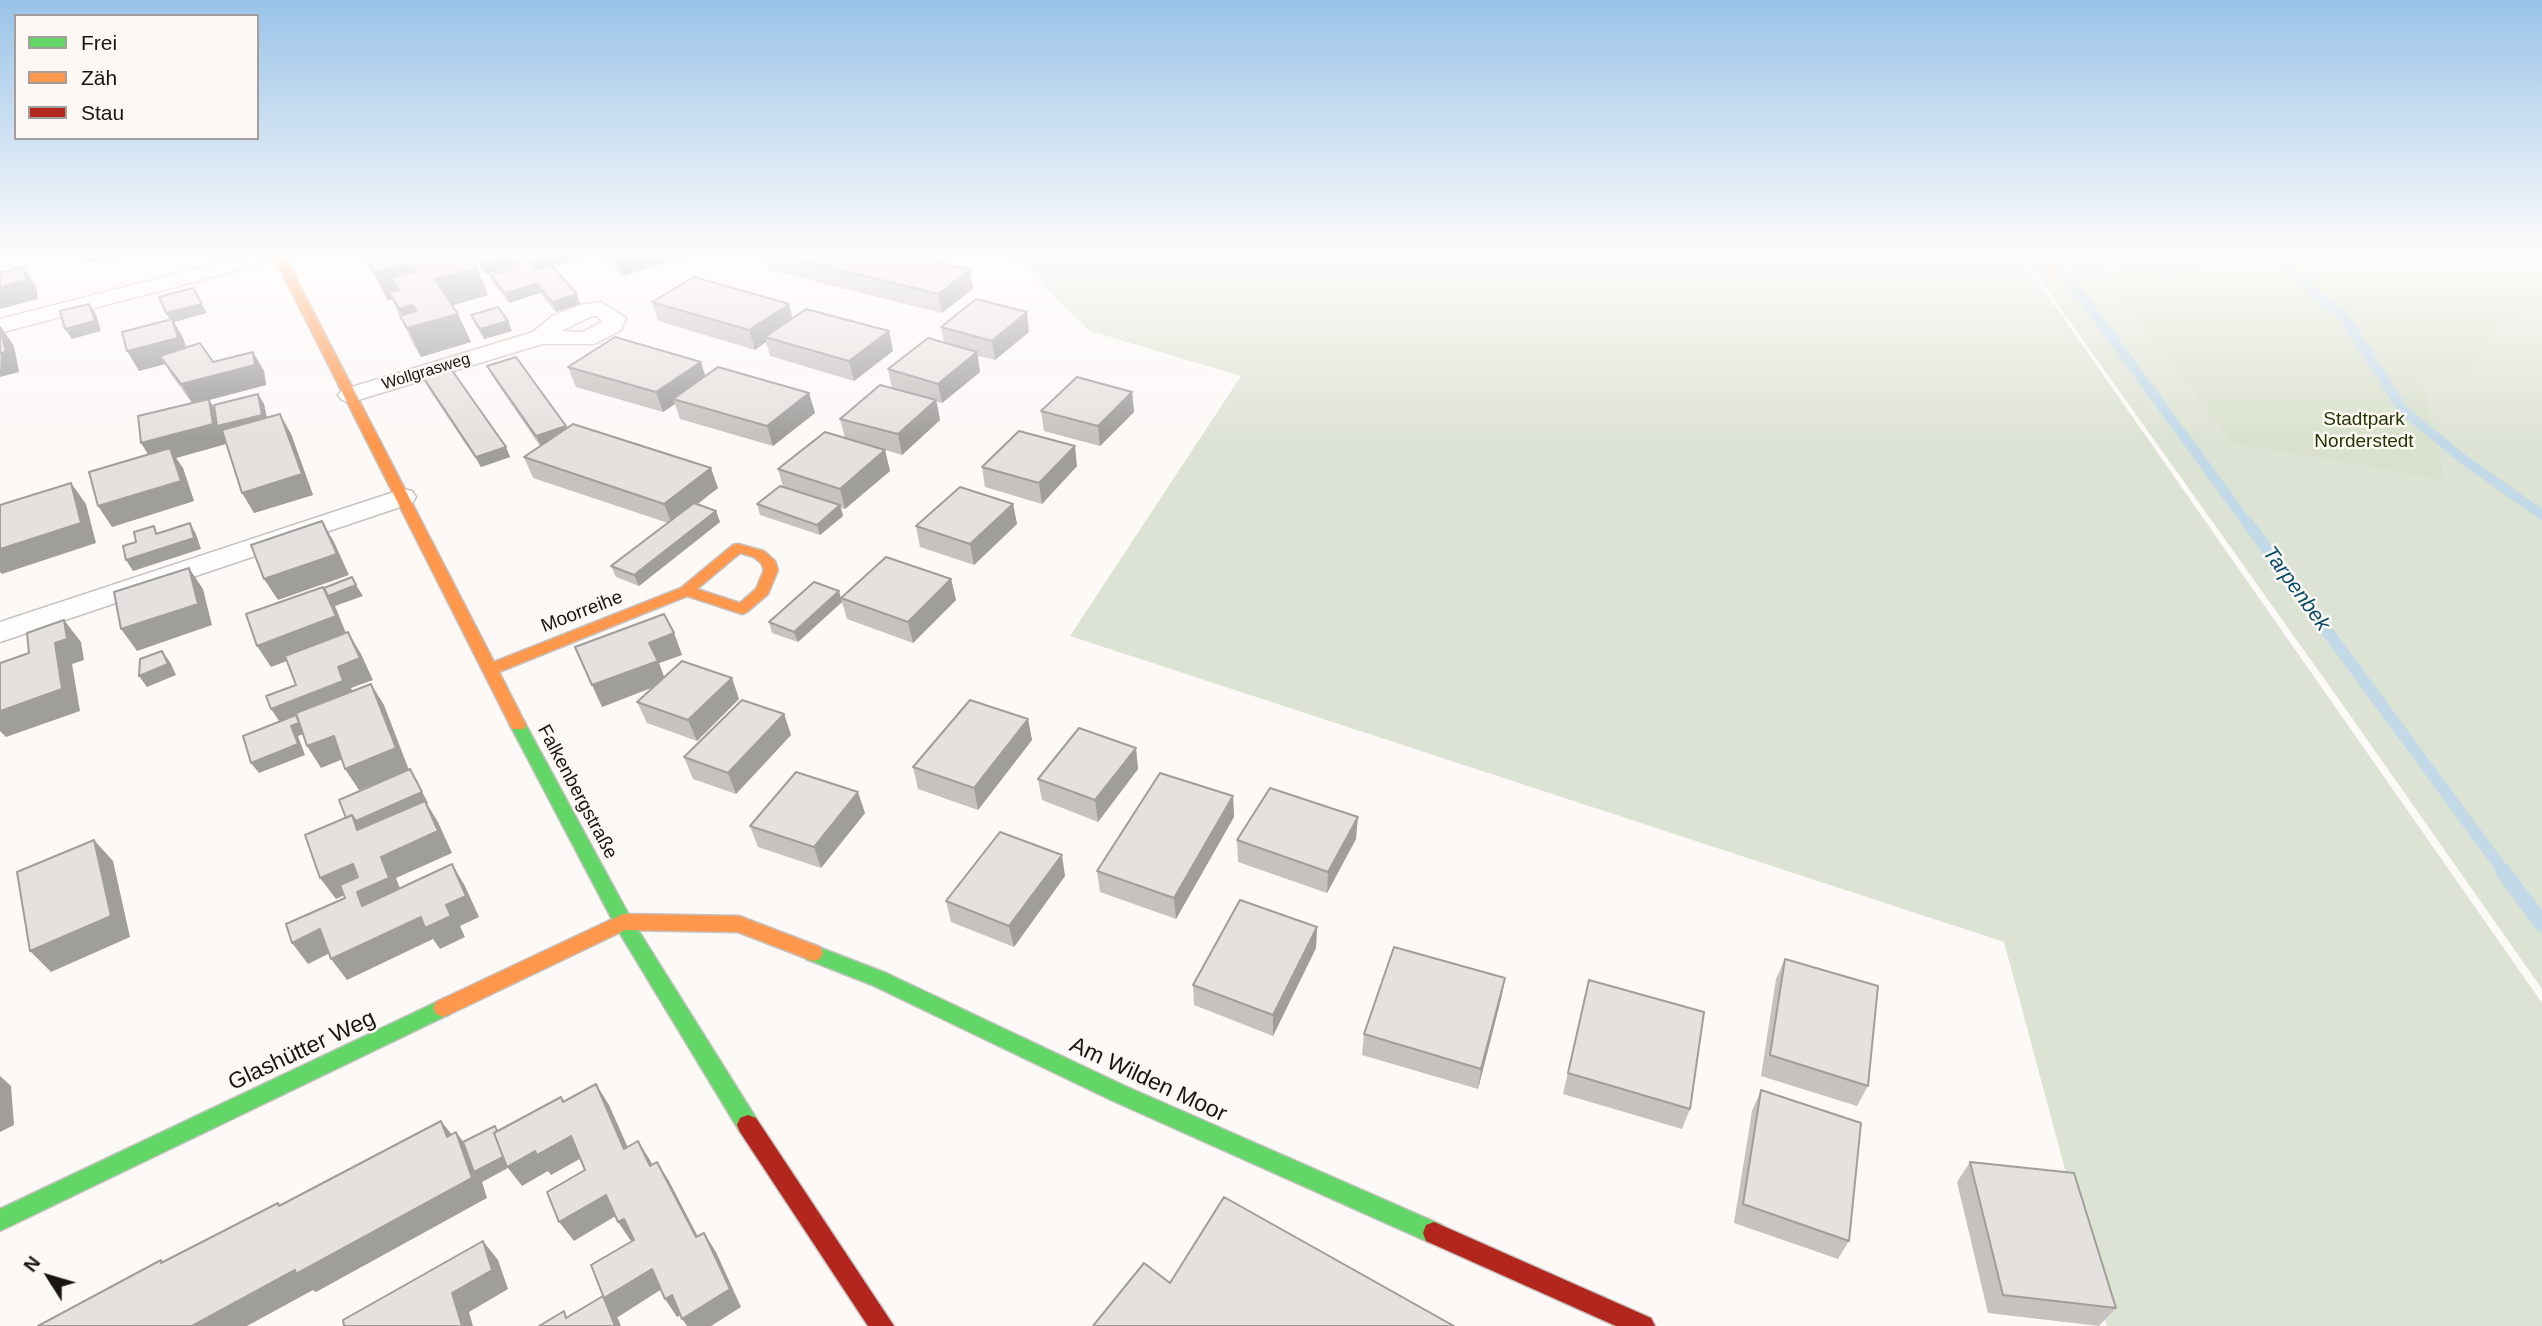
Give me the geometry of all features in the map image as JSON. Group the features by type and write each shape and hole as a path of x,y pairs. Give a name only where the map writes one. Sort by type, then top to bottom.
{"street":[{"path":"0,326 43,315"},
{"name":"Falkenbergstraße","path":"309,315 524,736 624,922 770,1161 882,1326"},
{"name":"Wollgrasweg","path":"350,395 541,337"},
{"path":"0,632 402,497"},
{"name":"Moorreihe","path":"492,669 643,611 686,591 738,548 759,554 768,561 771,570 763,591 742,609 686,591"},
{"name":"Glashütter Weg","path":"0,1220 624,922"},
{"name":"Am Wilden Moor","path":"624,922 739,924 879,979 1118,1093 1643,1326"}],"green space":[{"path":"1073,315 2061,315 2542,1003 2542,1326 2107,1326 2004,942 1070,636 1241,376 1090,331"},
{"name":"Stadtpark Norderstedt","path":"2065,315 2542,315 2542,989"},
{"path":"2135,315 2521,315 2499,321 2468,374 2421,375 2445,480 2232,443"}],"building":[{"path":"61,315 93,315 95,321 65,329"},
{"path":"404,315 455,315 407,328 400,316"},
{"path":"471,315 504,315 508,321 480,329"},
{"path":"697,315 772,315 749,330"},
{"path":"797,315 828,315 889,331 849,361 765,337"},
{"path":"956,315 1024,315 992,341 941,327"},
{"path":"172,319 178,338 127,351 122,332"},
{"path":"0,327 6,352 0,353"},
{"path":"615,337 701,362 656,392 568,367"},
{"path":"928,338 977,352 938,384 888,369"},
{"path":"200,343 213,362 253,352 255,365 181,384 160,356"},
{"path":"516,357 566,426 536,436 487,366"},
{"path":"718,367 809,393 767,426 673,399"},
{"path":"451,369 506,447 476,457 423,377"},
{"path":"1077,377 1132,392 1098,426 1041,411"},
{"path":"880,385 936,400 898,434 840,419"},
{"path":"258,394 262,415 217,426 214,405"},
{"path":"209,399 213,424 141,443 138,416"},
{"path":"280,414 302,474 242,493 222,430"},
{"path":"573,424 711,468 664,504 524,457"},
{"path":"1019,431 1075,446 1039,483 982,467"},
{"path":"825,432 885,450 840,489 778,469"},
{"path":"170,448 181,481 98,506 89,472"},
{"path":"71,483 81,523 0,549 0,505"},
{"path":"780,486 840,505 817,525 757,504"},
{"path":"960,487 1013,504 970,544 916,526"},
{"path":"694,503 716,511 634,575 611,566"},
{"path":"322,521 337,554 264,579 251,545"},
{"path":"190,523 194,538 126,560 123,546 136,542 134,532 154,526 156,534"},
{"path":"886,557 951,579 908,622 841,598"},
{"path":"189,568 198,604 121,629 114,592"},
{"path":"352,577 356,585 328,596 324,588"},
{"path":"814,582 839,591 794,632 769,622"},
{"path":"323,587 336,616 257,646 246,614"},
{"path":"664,614 674,633 649,643 658,661 592,685 575,647"},
{"path":"64,620 67,639 55,643 62,689 0,711 0,663 29,653 27,633"},
{"path":"348,632 360,658 338,667 343,681 271,709 266,696 296,685 285,656"},
{"path":"162,651 168,664 139,676 140,659"},
{"path":"682,661 732,678 688,720 637,702"},
{"path":"371,684 396,748 345,769 334,736 307,746 296,713"},
{"path":"742,700 784,714 728,773 684,757"},
{"path":"970,700 1028,719 974,788 913,767"},
{"path":"296,715 299,723 291,726 298,744 251,763 243,736"},
{"path":"1079,728 1136,748 1095,800 1038,779"},
{"path":"410,769 422,792 356,821 352,815 346,818 339,800"},
{"path":"796,772 858,792 814,847 750,826"},
{"path":"1160,773 1233,796 1174,898 1097,871"},
{"path":"1270,788 1358,817 1328,872 1237,840"},
{"path":"425,801 438,831 381,857 389,878 357,892 362,906 452,864 466,896 446,905 451,916 425,928 421,917 331,959 320,929 292,943 286,924 345,898 340,885 358,877 353,864 320,878 305,835 352,815 357,830"},
{"path":"1000,832 1062,855 1009,926 946,901"},
{"path":"94,840 111,916 30,951 17,872"},
{"path":"1240,900 1317,927 1273,1015 1193,985"},
{"path":"1394,947 1505,978 1481,1069 1364,1034"},
{"path":"1785,959 1878,986 1868,1086 1770,1055"},
{"path":"1589,980 1704,1012 1690,1109 1568,1073"},
{"path":"596,1084 624,1149 638,1141 650,1166 657,1162 696,1237 704,1233 730,1289 682,1319 672,1295 665,1299 652,1269 604,1298 591,1265 634,1240 624,1219 618,1222 606,1195 559,1222 547,1192 585,1170 571,1136 537,1155 535,1151 507,1167 494,1133 561,1097 563,1102"},
{"path":"1761,1090 1861,1123 1849,1241 1743,1204"},
{"path":"441,1121 447,1137 456,1132 472,1178 296,1274 295,1270 192,1326 38,1326 161,1260 161,1263 278,1203 279,1206"},
{"path":"495,1126 497,1131 494,1133 503,1157 474,1172 463,1142"},
{"path":"1970,1162 2074,1173 2116,1308 2003,1295"},
{"path":"1224,1197 1454,1326 1093,1326 1144,1263 1170,1283"},
{"path":"483,1241 492,1270 452,1293 462,1326 344,1326 343,1320"},
{"path":"603,1296 615,1326 539,1326 564,1311 566,1318"}],"waterway":[{"name":"Tarpenbek","path":"2095,315 2248,524"},
{"path":"2343,315 2403,410 2463,459 2542,515"},
{"name":"Tarpenbek","path":"2247,522 2505,873"},
{"name":"Tarpenbek","path":"2503,871 2542,924"}],"traffic: fast":[{"path":"518,725 623,922 748,1125"},
{"path":"813,953 879,979 1118,1093 1434,1233"},
{"path":"0,1220 443,1008"}],"traffic: slow":[{"path":"309,315 518,725"},
{"path":"492,669 686,591 738,548 759,554 768,561 771,570 763,591 742,609 686,591"},
{"path":"443,1008 623,922 739,924 813,953"}],"traffic: jam":[{"path":"748,1125 882,1326"},
{"path":"1434,1233 1643,1326"}]}
